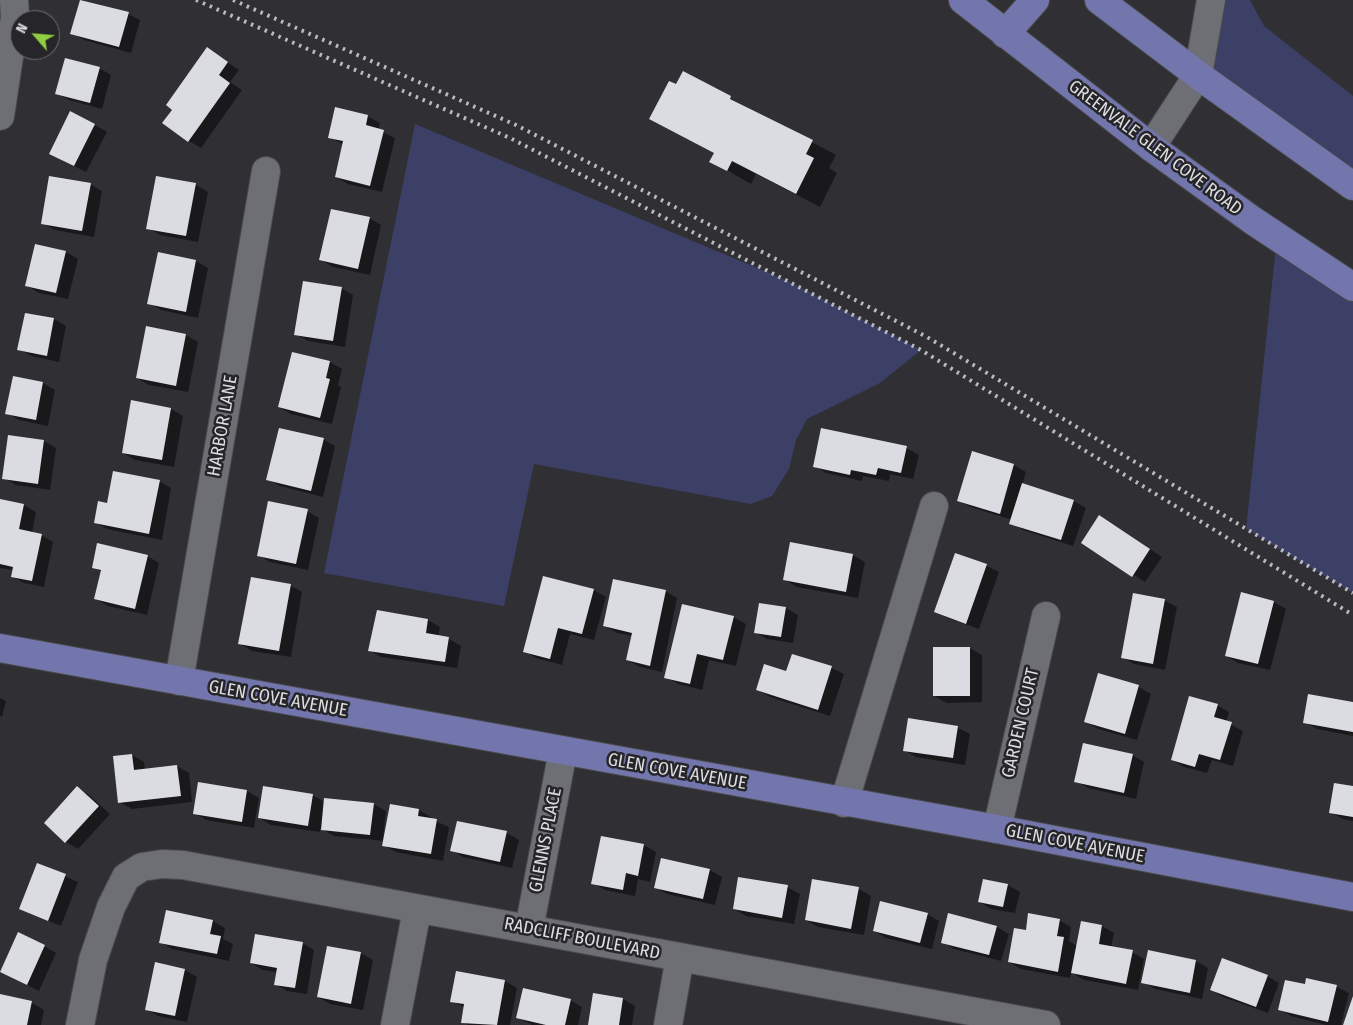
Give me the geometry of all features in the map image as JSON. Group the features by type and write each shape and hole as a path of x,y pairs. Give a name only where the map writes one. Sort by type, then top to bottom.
{"main road":[{"name":"GREENVALE GLEN COVE ROAD","path":"963,0 1151,147 1252,220 1353,286"},
{"path":"1005,34 1035,0"},
{"path":"1099,0 1198,75 1353,186"},
{"name":"GLEN COVE AVENUE","path":"0,648 844,803 997,829 1353,897"}],"street":[{"path":"0,116 15,17 14,0"},
{"path":"1151,147 1198,75 1211,0"},
{"name":"HARBOR LANE","path":"179,681 266,171"},
{"path":"844,803 934,506"},
{"name":"GARDEN COURT","path":"997,829 1046,616"},
{"name":"GLENNS PLACE","path":"529,929 563,751"},
{"name":"RADCLIFF BOULEVARD","path":"80,1025 93,960 111,907 126,877 142,867 162,864 183,865 680,958 947,1016 1046,1025"},
{"path":"395,1025 417,910"},
{"path":"668,1025 680,958"}],"shaded area":[{"path":"1211,0 1250,0 1264,26 1353,96 1353,186 1198,75"},
{"path":"415,124 788,281 921,350 880,383 807,419 796,440 789,469 772,496 751,504 534,464 504,606 324,573"},
{"path":"1277,237 1353,287 1353,593 1246,529"}],"building":[{"path":"80,0 129,12 119,47 70,34"},
{"path":"207,47 228,62 219,75 230,83 188,142 162,123 172,110 166,105"},
{"path":"65,58 100,67 90,103 55,94"},
{"path":"683,71 731,96 730,99 813,140 806,154 814,158 796,194 732,161 727,171 709,162 714,153 649,119 669,81 676,84"},
{"path":"335,107 368,115 366,125 384,130 370,186 335,177 343,141 328,138"},
{"path":"70,111 95,124 74,166 49,154"},
{"path":"49,176 91,183 82,231 41,224"},
{"path":"156,176 196,183 186,236 146,229"},
{"path":"331,209 370,217 358,269 319,260"},
{"path":"35,244 66,251 56,293 25,286"},
{"path":"158,252 196,260 186,312 147,304"},
{"path":"303,281 342,287 333,341 294,335"},
{"path":"25,313 54,318 47,356 17,350"},
{"path":"146,326 186,334 176,386 136,378"},
{"path":"292,352 330,361 326,378 330,379 320,418 278,407"},
{"path":"13,376 43,382 36,420 5,414"},
{"path":"131,400 171,408 162,460 122,453"},
{"path":"279,428 324,438 311,491 266,480"},
{"path":"821,428 907,446 901,473 878,468 876,475 851,470 850,475 813,467"},
{"path":"8,435 44,440 38,484 2,479"},
{"path":"972,451 1014,464 1000,514 957,501"},
{"path":"113,471 160,480 149,534 94,523 98,501 107,503"},
{"path":"1022,483 1074,500 1061,540 1009,524"},
{"path":"0,499 24,504 19,529 42,534 32,581 11,577 13,567 0,564"},
{"path":"268,501 308,509 296,564 257,556"},
{"path":"1099,515 1150,549 1132,577 1081,543"},
{"path":"790,542 853,554 846,592 783,580"},
{"path":"97,543 148,555 135,609 94,599 101,570 92,568"},
{"path":"955,553 987,564 966,624 934,612"},
{"path":"543,576 594,589 582,634 558,628 550,659 523,652"},
{"path":"251,577 291,584 279,651 238,644"},
{"path":"613,579 666,590 650,666 626,660 632,633 603,626"},
{"path":"1241,592 1274,601 1258,664 1225,656"},
{"path":"1133,593 1165,599 1153,664 1121,658"},
{"path":"759,603 786,607 781,637 754,633"},
{"path":"682,604 734,616 723,660 697,654 690,684 664,678"},
{"path":"377,610 428,619 426,633 449,637 445,662 368,651"},
{"path":"933,647 970,647 970,696 933,696"},
{"path":"792,654 832,666 818,710 756,690 764,664 786,671"},
{"path":"1098,673 1139,685 1125,734 1084,722"},
{"path":"1308,694 1353,702 1353,732 1303,723"},
{"path":"1189,696 1218,704 1214,717 1232,722 1220,760 1199,754 1195,767 1171,760"},
{"path":"908,718 958,726 953,758 903,751"},
{"path":"1083,743 1133,754 1124,793 1074,782"},
{"path":"132,754 134,770 177,765 181,796 118,803 113,756"},
{"path":"198,782 247,790 242,822 193,814"},
{"path":"1334,783 1353,786 1353,817 1329,813"},
{"path":"77,786 99,806 65,843 44,823"},
{"path":"263,786 313,794 308,826 258,818"},
{"path":"324,798 374,803 370,835 321,830"},
{"path":"390,804 419,809 418,816 437,819 431,854 382,846"},
{"path":"457,821 507,831 500,862 450,851"},
{"path":"601,836 644,844 638,876 626,873 623,890 591,884"},
{"path":"661,858 710,869 703,899 654,888"},
{"path":"37,863 66,874 48,921 19,909"},
{"path":"738,877 788,885 782,918 733,909"},
{"path":"812,879 859,887 851,929 805,920"},
{"path":"983,879 1008,884 1003,907 978,902"},
{"path":"880,901 928,913 920,943 873,931"},
{"path":"166,910 213,920 210,934 221,936 217,954 159,943"},
{"path":"948,913 997,926 989,955 941,943"},
{"path":"1028,913 1060,919 1057,936 1064,937 1058,972 1008,962 1014,928 1026,930"},
{"path":"1081,921 1102,925 1099,944 1133,950 1126,984 1071,973"},
{"path":"18,932 45,945 27,985 0,972"},
{"path":"255,934 303,942 295,988 274,985 277,968 250,963"},
{"path":"327,946 361,952 351,1004 317,997"},
{"path":"1148,950 1196,960 1190,993 1141,983"},
{"path":"1222,958 1268,975 1256,1007 1210,990"},
{"path":"155,962 185,969 175,1016 145,1010"},
{"path":"456,971 505,980 497,1025 461,1023 464,1004 450,1002"},
{"path":"1306,978 1337,985 1328,1022 1278,1010 1285,980 1305,984"},
{"path":"523,988 571,999 565,1025 546,1025 516,1018"},
{"path":"593,993 623,998 619,1025 588,1025"},
{"path":"0,994 32,1001 27,1025 0,1025"},
{"path":"1353,996 1353,1025 1343,1025"}],"railway":[{"path":"196,0 510,138 921,350 1353,615"},
{"path":"233,0 516,125 927,337 1353,593"}]}
